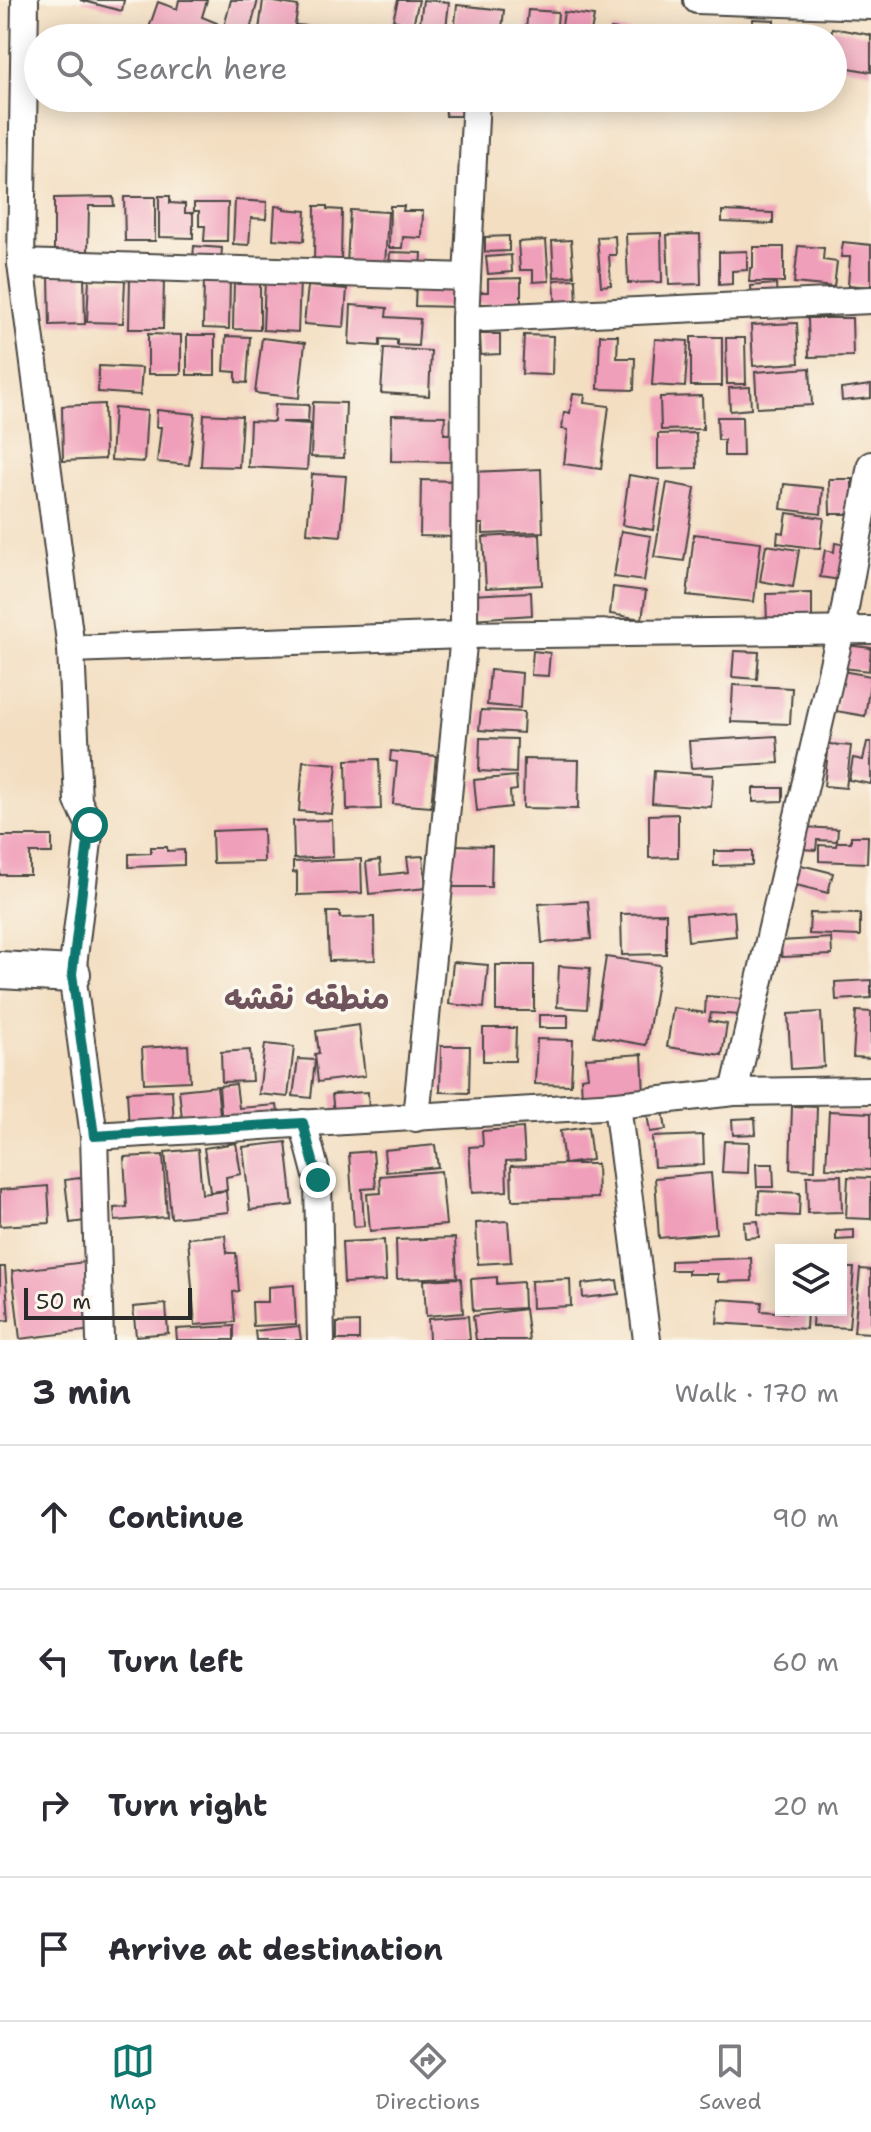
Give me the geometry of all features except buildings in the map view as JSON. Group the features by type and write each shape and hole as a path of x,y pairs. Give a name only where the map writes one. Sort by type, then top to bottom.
{"street":[{"path":"25,0 25,24"},
{"path":"697,0 871,6"},
{"path":"24,66 21,263 71,649 78,801 90,825 72,974 94,1136 100,1340"},
{"path":"416,1118 464,635 465,319 475,112"},
{"path":"21,263 467,277"},
{"path":"465,319 871,300"},
{"path":"734,1092 841,630 871,465"},
{"path":"71,649 464,635 871,630"},
{"path":"0,970 72,974"},
{"path":"94,1136 617,1105 734,1092 871,1090"},
{"path":"617,1105 647,1340"},
{"path":"303,1123 318,1180 321,1340"}],"district":[{"name":"منطقه نقشه","path":"307,997"}],"route":[{"path":"90,825 72,974 94,1136 303,1123 318,1180"}]}
